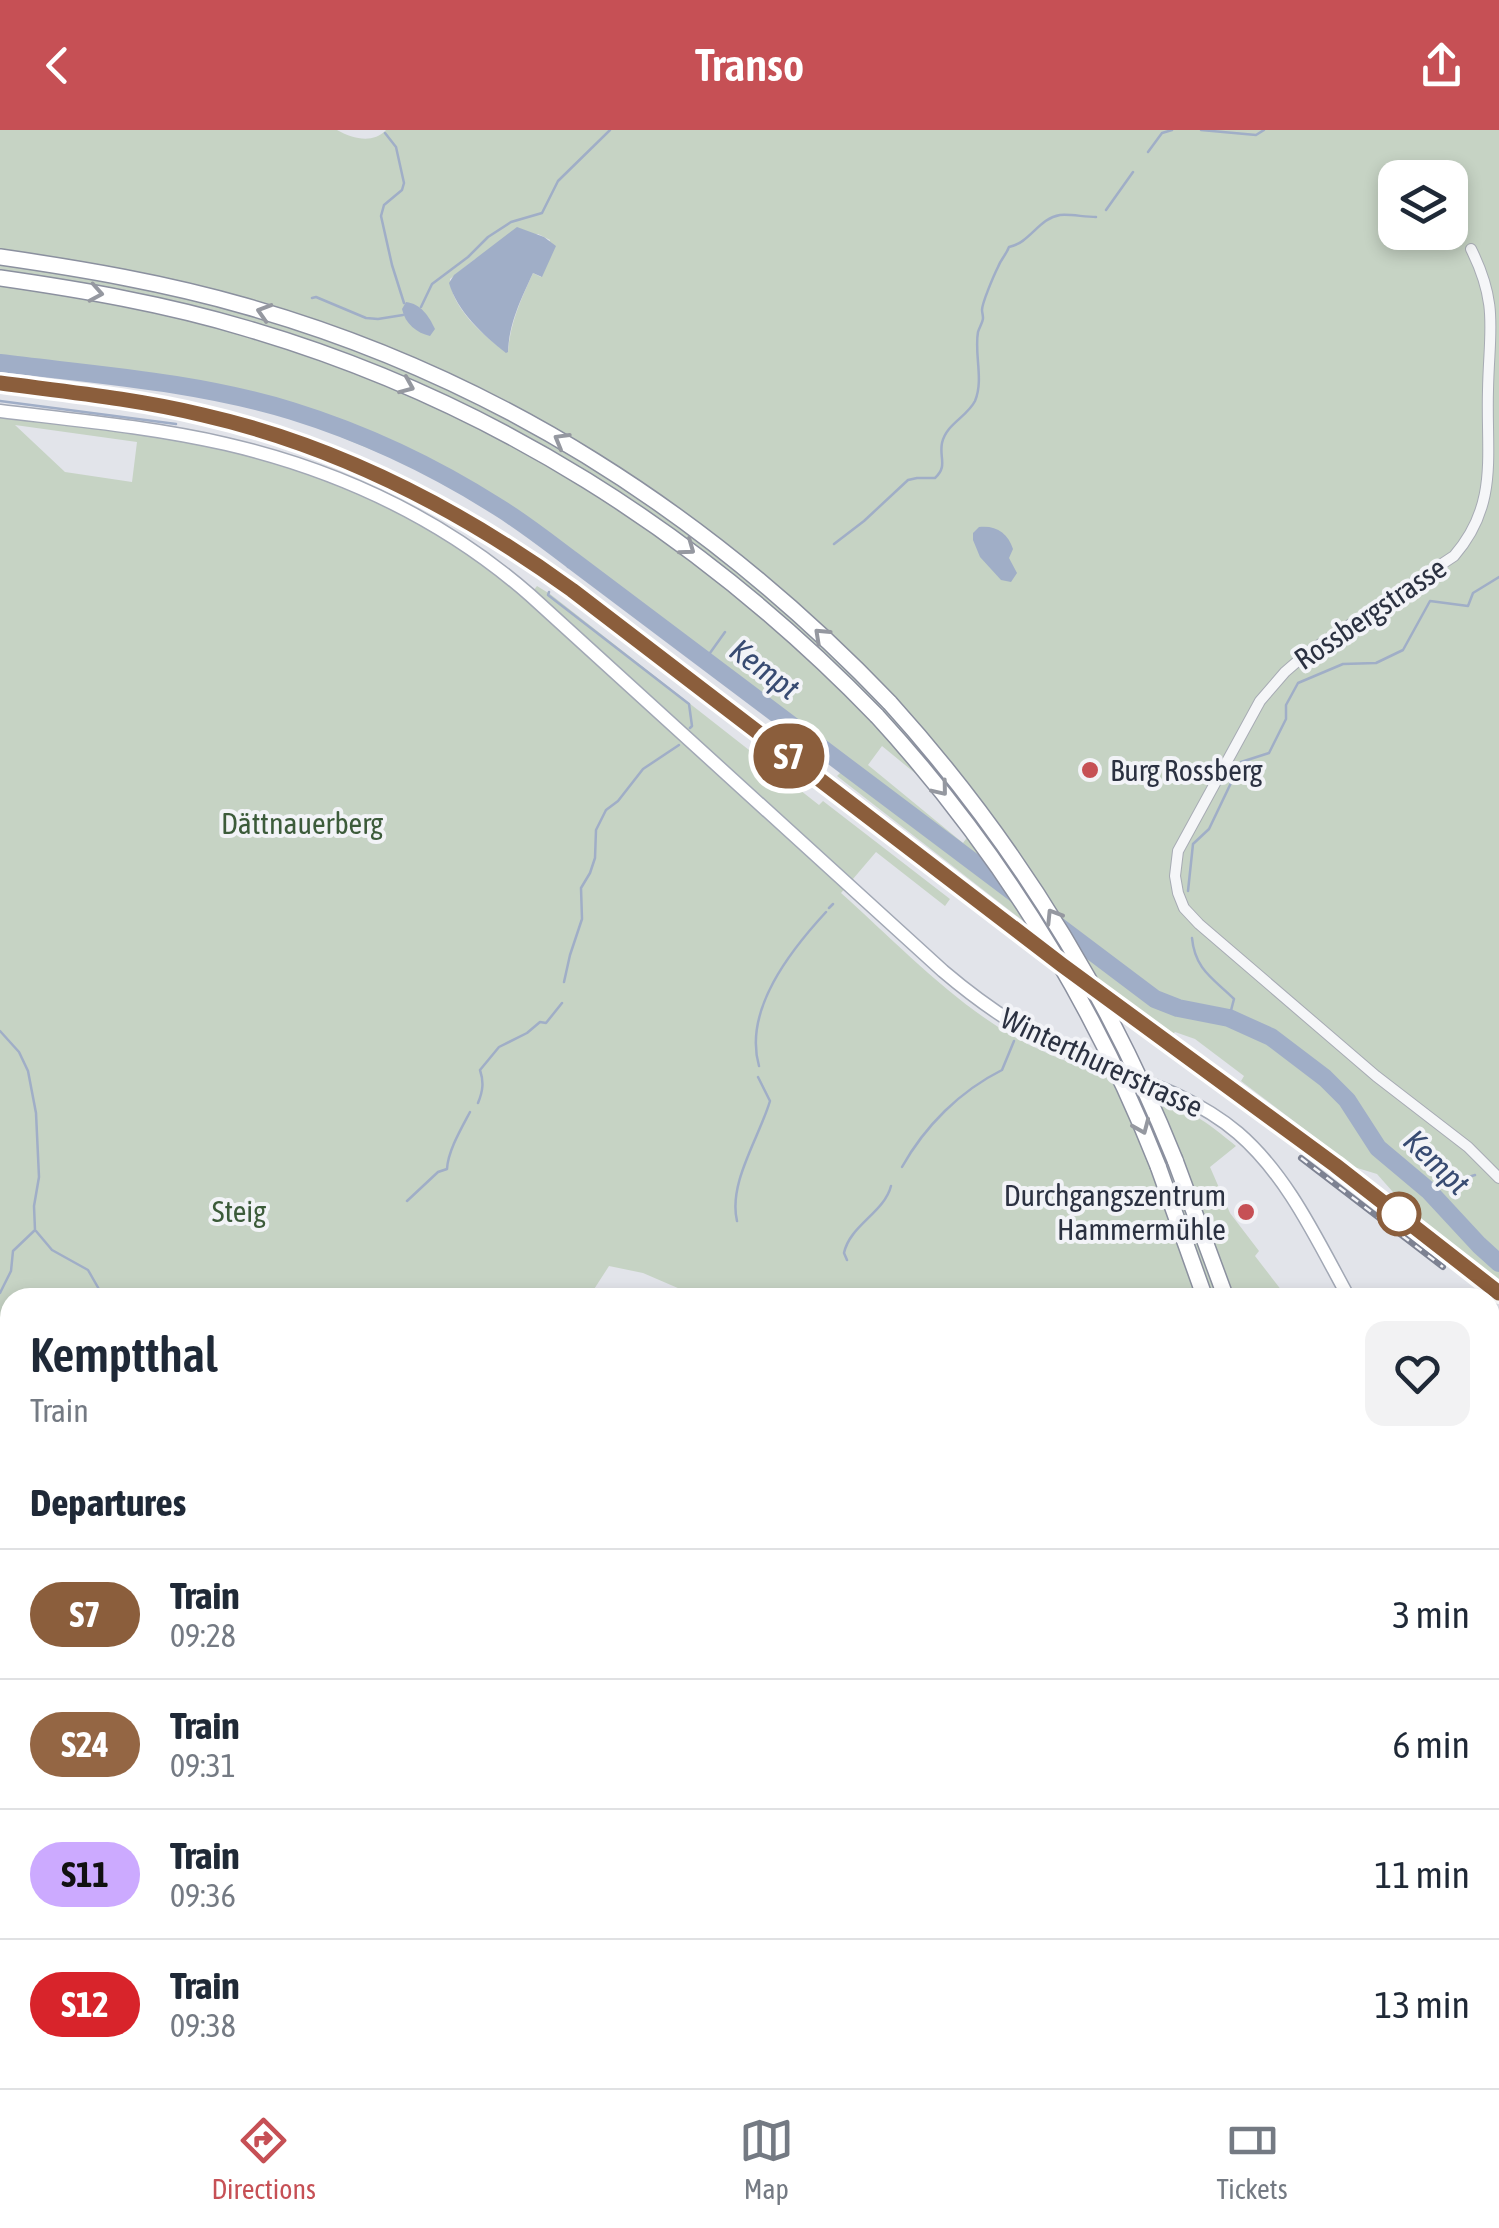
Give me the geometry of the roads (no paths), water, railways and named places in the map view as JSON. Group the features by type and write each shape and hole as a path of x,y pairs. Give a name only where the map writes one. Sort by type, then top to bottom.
{"highway":[{"path":"0,257 149,282 260,310 392,357 485,399 608,468 702,533 800,615 940,760 988,820 1059,926 1121,1038 1174,1160 1222,1288"},
{"path":"0,278 132,300 243,327 361,367 476,418 586,479 690,550 778,620 877,716 958,811 1010,882 1105,1045 1158,1166 1201,1288"}],"main road":[{"name":"Winterthurerstrasse","path":"0,411 227,444 300,465 382,498 448,533 499,569 984,1005 1051,1044 1189,1100 1237,1132 1267,1162 1287,1190 1342,1288"}],"street":[{"name":"Rossbergstrasse","path":"1471,249 1488,277 1496,309 1488,394 1494,475 1486,515 1472,538 1454,556 1307,653 1275,682 1253,712 1184,836 1175,876 1180,901 1200,924 1376,1076 1468,1147 1499,1178"}],"water":[{"path":"517,227 556,246 542,277 533,273 516,311 506,353 464,313 449,283"},
{"path":"406,302 427,315 435,329 430,336 409,323 402,309"},
{"path":"979,527 996,529 1011,543 1009,558 1017,573 1011,582 1001,580 980,557 973,540"}],"waterway":[{"path":"421,307 432,284 488,237 511,222 542,213 558,181 610,130"},
{"path":"1148,152 1162,133 1172,130"},
{"path":"1201,130 1256,135 1264,130"},
{"path":"385,133 396,147 404,183 402,190 384,205 381,216 404,303"},
{"path":"1106,210 1133,172"},
{"path":"834,544 908,480 935,478 939,474 944,436 971,407 978,393 977,340 983,306 1009,247 1053,217 1096,217"},
{"path":"312,298 366,318 403,315"},
{"name":"Kempt","path":"0,363 147,381 256,401 372,440 474,492 545,540 1155,999 1229,1018 1271,1037 1325,1078 1347,1100 1378,1148 1428,1190 1499,1263"},
{"path":"0,401 176,424"},
{"name":"Kempt","path":"568,567 572,560"},
{"path":"1188,891 1193,844 1209,829 1241,762 1269,753 1298,683 1343,664 1376,663 1403,650 1430,601 1468,606 1473,593 1499,577"},
{"path":"549,592 689,704 690,728"},
{"path":"705,660 725,632"},
{"path":"564,982 582,919 581,888 595,858 596,830 606,810 643,769 679,745"},
{"path":"829,908 833,904"},
{"path":"759,1066 758,1024 773,982 826,912"},
{"path":"1192,938 1201,966 1234,999 1229,1018"},
{"path":"478,1103 480,1070 499,1047 540,1022 546,1023 562,1003"},
{"path":"0,1031 19,1052 28,1071 36,1113 39,1177 35,1230 13,1251 11,1271 2,1288"},
{"path":"902,1167 945,1111 1002,1070 1014,1041"},
{"path":"737,1221 735,1206 741,1176 770,1101 758,1077"},
{"path":"407,1201 438,1172 447,1169 452,1148 470,1112"},
{"path":"1428,1190 1475,1175"},
{"path":"847,1260 847,1243 882,1204 891,1186"},
{"path":"36,1231 52,1250 88,1270 98,1288"}],"railway":[{"path":"0,383 157,405 267,432 384,477 482,529 572,590 1035,945 1335,1165 1493,1288"},
{"path":"1301,1158 1443,1267"}],"train":[{"name":"S7","path":"0,383 158,406 254,428 363,467 420,494 510,546 1062,965 1335,1165 1493,1288"}],"place":[{"name":"Burg Rossberg","path":"1090,770"},
{"name":"Durchgangszentrum Hammermühle","path":"1246,1212"}],"park label":[{"name":"Dättnauerberg","path":"302,823"},
{"name":"Steig","path":"239,1211"}]}
